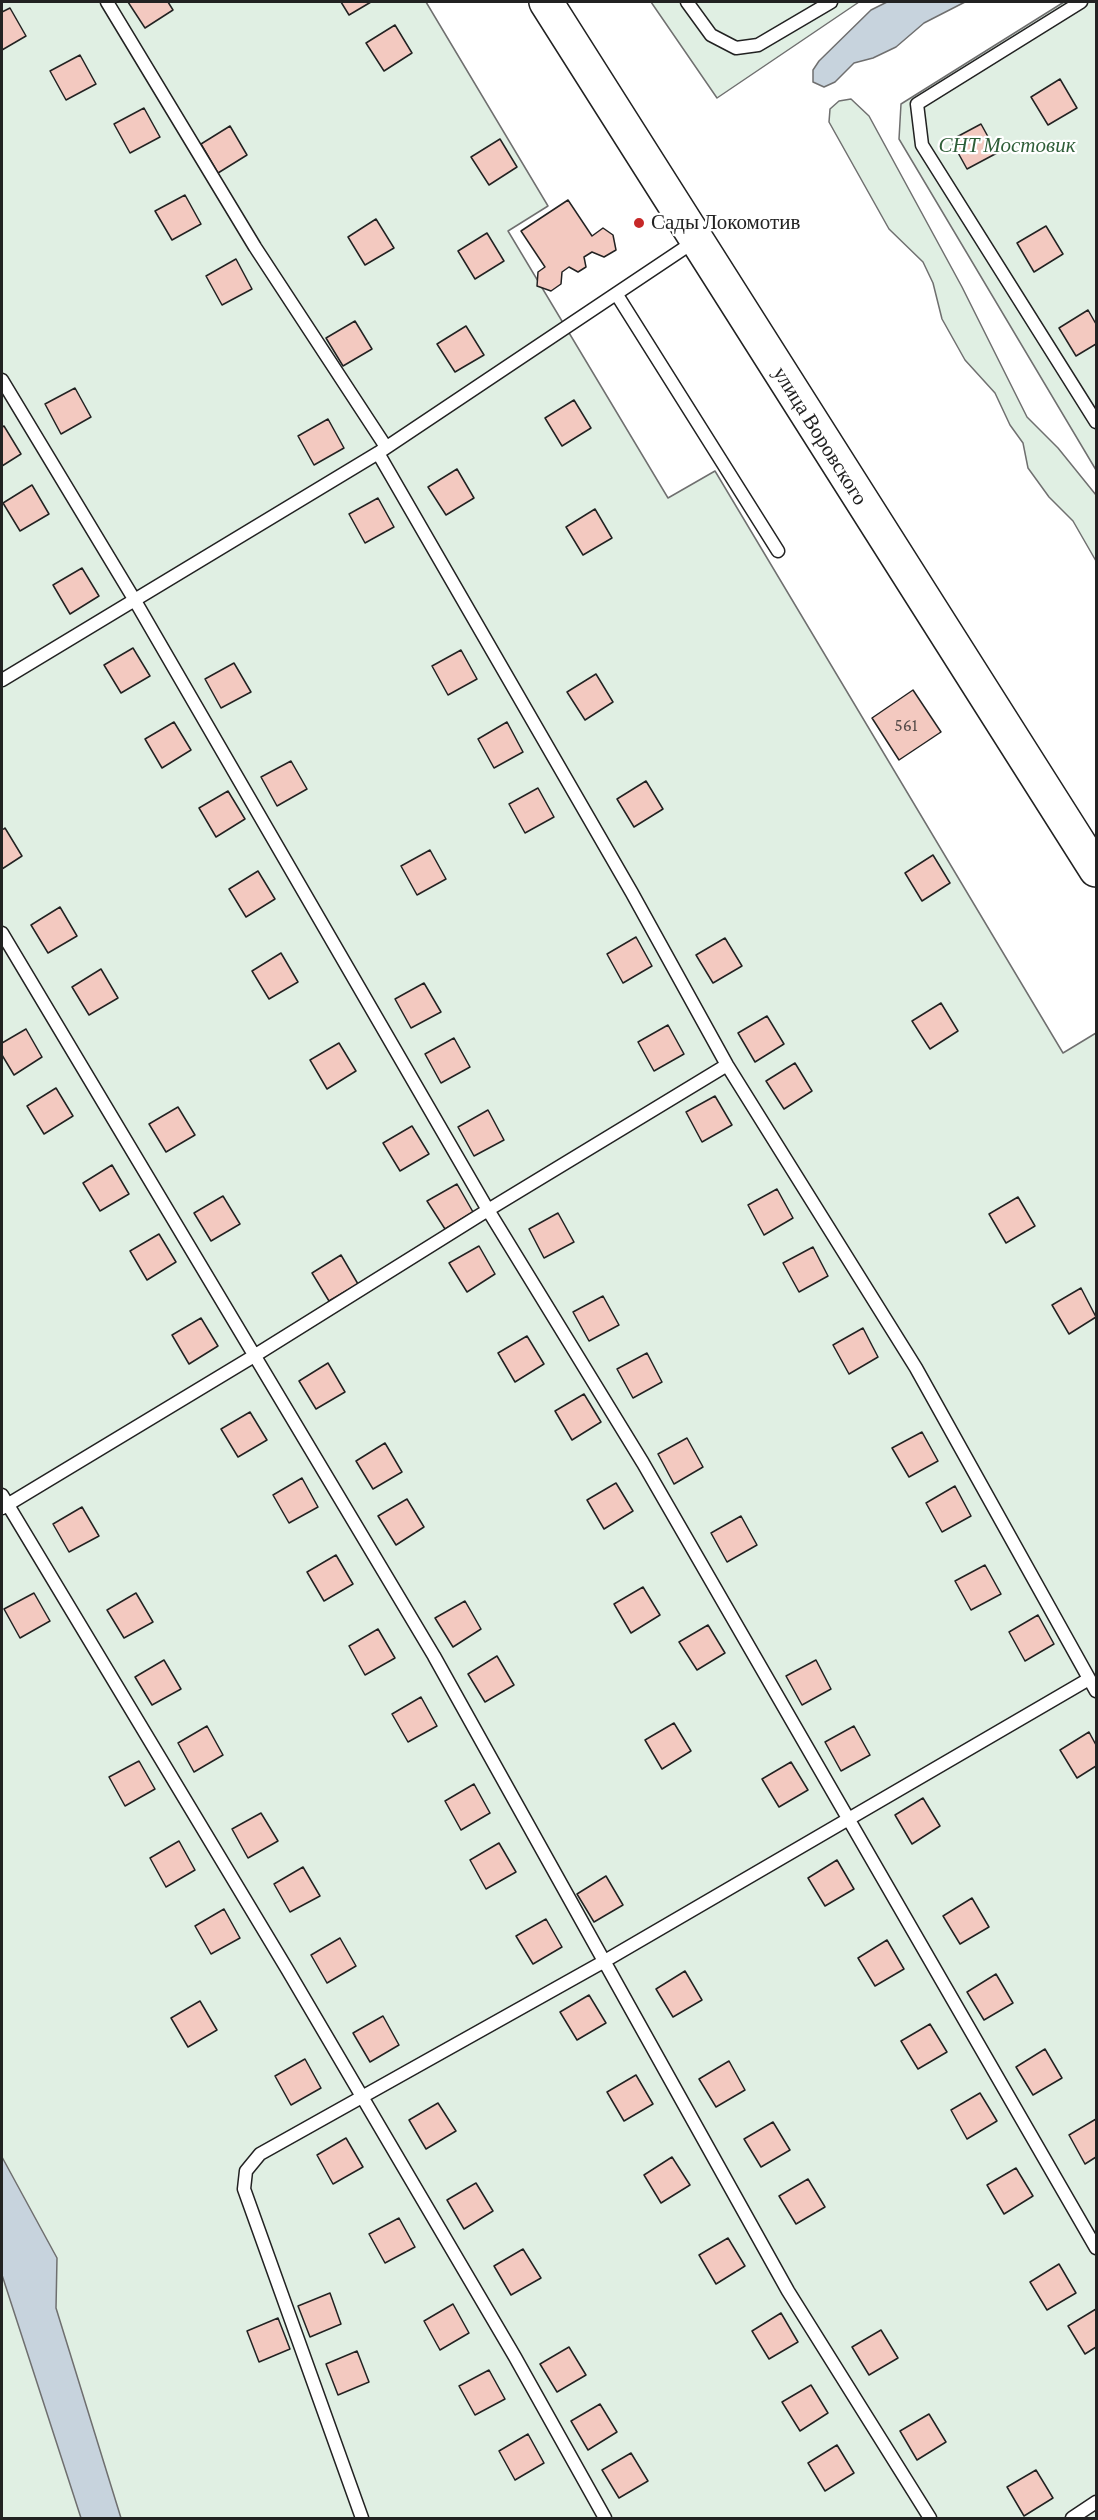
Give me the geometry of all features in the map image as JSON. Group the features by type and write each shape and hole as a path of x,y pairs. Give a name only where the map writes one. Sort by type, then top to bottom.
{"main road":[{"name":"улица Воровского","path":"546,2 1096,870"}],"lane":[{"path":"107,2 255,247 382,450 727,1065 916,1368 1096,1691"},
{"path":"687,2 711,35 735,48 758,45 831,2"},
{"path":"1080,2 917,104 922,145 1096,422"},
{"path":"2,680 382,450 696,241"},
{"path":"617,295 778,551"},
{"path":"2,380 134,600 488,1210 643,1463 1096,2248"},
{"path":"2,933 434,1656 788,2291 930,2518"},
{"path":"605,2518 515,2357 360,2097 287,1969 3,1503 254,1356 727,1065"},
{"path":"362,2518 244,2189 246,2171 260,2154 603,1962 1089,1679"},
{"path":"1072,2518 1096,2502"}],"green space":[{"path":"2,2 426,2 548,206 508,231 668,498 715,471 1063,1053 1096,1033 1096,2518 2,2518"},
{"path":"651,2 859,2 717,98"},
{"name":"СНТ Мостовик","path":"1064,2 1096,2 1096,470 899,139 901,104"},
{"path":"851,99 869,116 962,287 1027,417 1058,448 1096,495 1096,561 1073,521 1049,497 1028,468 1023,443 1010,425 995,393 965,360 942,319 933,283 923,262 889,229 829,122 830,109 839,101"}],"shaded area":[{"path":"887,2 965,2 924,23 896,47 873,58 854,63 835,82 824,87 813,82 813,70 819,61 871,10"},
{"path":"2,2157 57,2258 56,2308 121,2518 81,2518 2,2275"}],"building":[{"path":"128,2 168,2 173,10 145,28"},
{"path":"341,2 371,2 349,15"},
{"path":"10,8 26,36 2,50 2,12"},
{"path":"395,25 412,53 384,71 366,43"},
{"path":"80,55 96,84 66,100 50,71"},
{"path":"1060,79 1077,108 1048,125 1031,97"},
{"path":"144,108 160,137 130,153 114,124"},
{"path":"981,124 997,153 967,169 951,140"},
{"path":"230,126 247,155 218,173 201,144"},
{"path":"500,139 517,167 489,185 471,157"},
{"path":"185,195 201,224 172,240 155,211"},
{"path":"568,200 592,236 603,228 613,235 616,250 604,257 592,252 584,257 586,267 578,272 569,267 562,272 561,284 551,291 537,286 538,272 545,267 521,231"},
{"path":"376,219 394,248 365,265 348,237"},
{"path":"1046,226 1063,254 1034,272 1017,243"},
{"path":"487,233 504,261 475,279 458,251"},
{"path":"236,259 252,289 222,305 206,276"},
{"path":"1088,310 1096,324 1096,344 1076,356 1059,328"},
{"path":"355,321 372,349 343,366 326,338"},
{"path":"466,326 484,355 455,372 437,344"},
{"path":"75,388 91,417 61,434 45,404"},
{"path":"574,400 591,428 562,446 545,418"},
{"path":"328,419 344,448 314,465 298,436"},
{"path":"4,426 21,454 2,466 2,427"},
{"path":"457,469 474,498 446,515 428,487"},
{"path":"32,485 49,514 20,531 3,503"},
{"path":"378,498 394,527 365,543 349,514"},
{"path":"595,509 612,538 583,555 566,527"},
{"path":"82,568 99,596 70,614 53,585"},
{"path":"133,648 150,676 121,693 104,665"},
{"path":"461,650 477,679 448,695 432,666"},
{"path":"234,663 251,692 221,708 205,679"},
{"path":"596,674 613,702 585,720 567,692"},
{"path":"913,690 941,732 899,760 872,718"},
{"path":"174,722 191,750 162,768 145,739"},
{"path":"507,722 523,752 494,768 478,739"},
{"path":"291,761 307,789 277,806 261,777"},
{"path":"646,781 663,809 634,827 617,799"},
{"path":"538,788 554,817 525,833 509,804"},
{"path":"228,791 245,819 216,837 199,808"},
{"path":"5,828 22,856 2,869 2,830"},
{"path":"430,850 446,879 417,895 401,866"},
{"path":"933,855 950,883 922,901 905,873"},
{"path":"258,871 275,899 246,917 229,889"},
{"path":"60,907 77,936 48,953 31,925"},
{"path":"636,937 652,966 623,983 607,954"},
{"path":"725,938 742,966 713,983 696,955"},
{"path":"281,953 298,982 269,999 252,971"},
{"path":"101,969 118,998 89,1015 72,987"},
{"path":"424,983 441,1012 411,1028 395,999"},
{"path":"941,1003 958,1031 930,1049 912,1021"},
{"path":"767,1016 784,1044 755,1062 738,1033"},
{"path":"668,1025 684,1054 654,1071 638,1042"},
{"path":"26,1029 42,1057 14,1075 2,1055 2,1043"},
{"path":"454,1038 470,1067 441,1083 425,1054"},
{"path":"339,1043 356,1071 327,1089 310,1060"},
{"path":"795,1063 812,1091 784,1109 766,1081"},
{"path":"56,1088 73,1116 44,1134 27,1106"},
{"path":"715,1096 732,1125 702,1142 686,1112"},
{"path":"178,1107 195,1135 166,1152 149,1124"},
{"path":"488,1110 504,1140 474,1156 458,1127"},
{"path":"412,1126 429,1154 400,1171 383,1143"},
{"path":"112,1165 129,1194 100,1211 83,1183"},
{"path":"457,1184 473,1212 445,1229 427,1201"},
{"path":"777,1189 793,1218 764,1235 748,1205"},
{"path":"223,1196 240,1224 211,1241 194,1213"},
{"path":"1018,1197 1035,1226 1006,1243 989,1214"},
{"path":"558,1213 574,1242 544,1258 529,1229"},
{"path":"159,1234 176,1262 147,1280 130,1251"},
{"path":"479,1246 495,1274 467,1292 449,1263"},
{"path":"813,1247 828,1276 799,1292 783,1263"},
{"path":"341,1255 358,1284 329,1301 312,1273"},
{"path":"1081,1288 1096,1317 1069,1334 1052,1305"},
{"path":"603,1296 619,1325 589,1341 573,1312"},
{"path":"201,1318 218,1346 189,1364 172,1335"},
{"path":"863,1328 878,1357 849,1374 833,1345"},
{"path":"527,1336 544,1364 515,1382 498,1353"},
{"path":"647,1353 662,1382 633,1398 617,1369"},
{"path":"328,1363 345,1392 316,1409 299,1381"},
{"path":"584,1394 601,1422 572,1440 555,1411"},
{"path":"250,1412 267,1440 238,1457 221,1429"},
{"path":"922,1432 938,1461 909,1477 892,1448"},
{"path":"687,1438 703,1467 674,1484 658,1454"},
{"path":"385,1443 402,1472 373,1489 356,1461"},
{"path":"302,1478 318,1507 289,1523 273,1495"},
{"path":"616,1483 633,1511 604,1529 587,1500"},
{"path":"955,1486 971,1516 942,1532 926,1503"},
{"path":"407,1499 424,1527 396,1545 378,1516"},
{"path":"82,1507 99,1536 69,1552 53,1524"},
{"path":"741,1516 757,1545 727,1562 711,1533"},
{"path":"336,1555 353,1584 324,1601 307,1572"},
{"path":"985,1565 1001,1594 971,1610 955,1581"},
{"path":"643,1587 660,1615 631,1633 614,1604"},
{"path":"34,1593 50,1621 20,1638 4,1609"},
{"path":"136,1593 153,1622 124,1638 107,1610"},
{"path":"465,1601 481,1629 453,1647 435,1618"},
{"path":"1038,1615 1054,1644 1025,1661 1009,1632"},
{"path":"708,1625 725,1653 697,1670 679,1642"},
{"path":"378,1629 395,1658 365,1675 349,1646"},
{"path":"497,1656 514,1685 485,1702 468,1674"},
{"path":"164,1660 181,1689 152,1705 135,1677"},
{"path":"816,1660 831,1689 802,1705 786,1676"},
{"path":"421,1697 437,1726 408,1742 392,1714"},
{"path":"674,1723 691,1751 662,1769 645,1740"},
{"path":"207,1726 223,1755 194,1772 178,1743"},
{"path":"854,1726 870,1755 841,1771 825,1742"},
{"path":"1089,1732 1096,1745 1096,1766 1077,1778 1060,1750"},
{"path":"139,1761 155,1789 125,1806 109,1777"},
{"path":"791,1762 808,1790 779,1807 762,1779"},
{"path":"474,1784 490,1813 461,1830 445,1801"},
{"path":"923,1798 940,1826 912,1844 895,1815"},
{"path":"261,1813 278,1841 248,1858 232,1829"},
{"path":"179,1841 195,1870 166,1887 150,1858"},
{"path":"499,1843 516,1872 486,1889 470,1860"},
{"path":"837,1860 854,1889 825,1906 808,1878"},
{"path":"303,1867 320,1896 290,1912 274,1884"},
{"path":"606,1876 623,1905 594,1922 577,1894"},
{"path":"972,1898 989,1927 960,1944 943,1916"},
{"path":"224,1909 240,1938 211,1954 195,1926"},
{"path":"546,1919 562,1947 533,1964 516,1936"},
{"path":"340,1938 356,1966 327,1983 311,1955"},
{"path":"887,1940 904,1969 875,1986 858,1958"},
{"path":"685,1971 702,2000 673,2017 656,1989"},
{"path":"996,1974 1013,2003 984,2020 967,1992"},
{"path":"589,1995 606,2023 577,2040 560,2012"},
{"path":"200,2001 217,2030 188,2047 171,2018"},
{"path":"383,2016 399,2045 370,2062 353,2033"},
{"path":"930,2024 947,2052 918,2069 901,2041"},
{"path":"1045,2049 1062,2078 1033,2095 1016,2067"},
{"path":"305,2059 321,2088 291,2105 275,2076"},
{"path":"729,2061 745,2090 716,2107 699,2079"},
{"path":"636,2075 653,2104 624,2121 607,2092"},
{"path":"980,2093 997,2121 967,2139 951,2110"},
{"path":"438,2103 456,2131 426,2149 409,2120"},
{"path":"1096,2119 1096,2157 1085,2164 1069,2135"},
{"path":"773,2122 790,2150 761,2167 744,2139"},
{"path":"346,2138 363,2167 333,2184 317,2155"},
{"path":"672,2157 690,2185 661,2203 644,2175"},
{"path":"1016,2168 1033,2196 1004,2214 987,2185"},
{"path":"808,2179 825,2207 796,2224 779,2196"},
{"path":"476,2183 493,2211 464,2229 447,2200"},
{"path":"399,2218 415,2247 385,2263 369,2234"},
{"path":"728,2238 745,2266 716,2284 699,2255"},
{"path":"523,2249 541,2278 511,2295 494,2266"},
{"path":"1059,2264 1076,2293 1047,2310 1030,2282"},
{"path":"330,2293 341,2324 310,2337 298,2306"},
{"path":"453,2304 469,2333 440,2350 424,2321"},
{"path":"1096,2309 1096,2347 1085,2354 1068,2326"},
{"path":"781,2313 798,2342 769,2359 752,2331"},
{"path":"278,2318 290,2349 259,2362 247,2331"},
{"path":"881,2330 898,2358 869,2375 852,2347"},
{"path":"569,2347 586,2375 557,2392 540,2364"},
{"path":"357,2351 369,2382 338,2395 326,2364"},
{"path":"489,2370 505,2399 475,2415 459,2386"},
{"path":"811,2385 828,2413 800,2431 782,2402"},
{"path":"600,2404 617,2432 588,2450 571,2421"},
{"path":"929,2414 946,2442 917,2460 900,2431"},
{"path":"528,2434 544,2463 515,2480 499,2451"},
{"path":"837,2445 854,2473 825,2491 808,2463"},
{"path":"631,2453 648,2481 619,2498 602,2470"},
{"path":"1036,2470 1053,2498 1024,2516 1007,2487"}],"place":[{"name":"Сады Локомотив","path":"639,223"}]}
